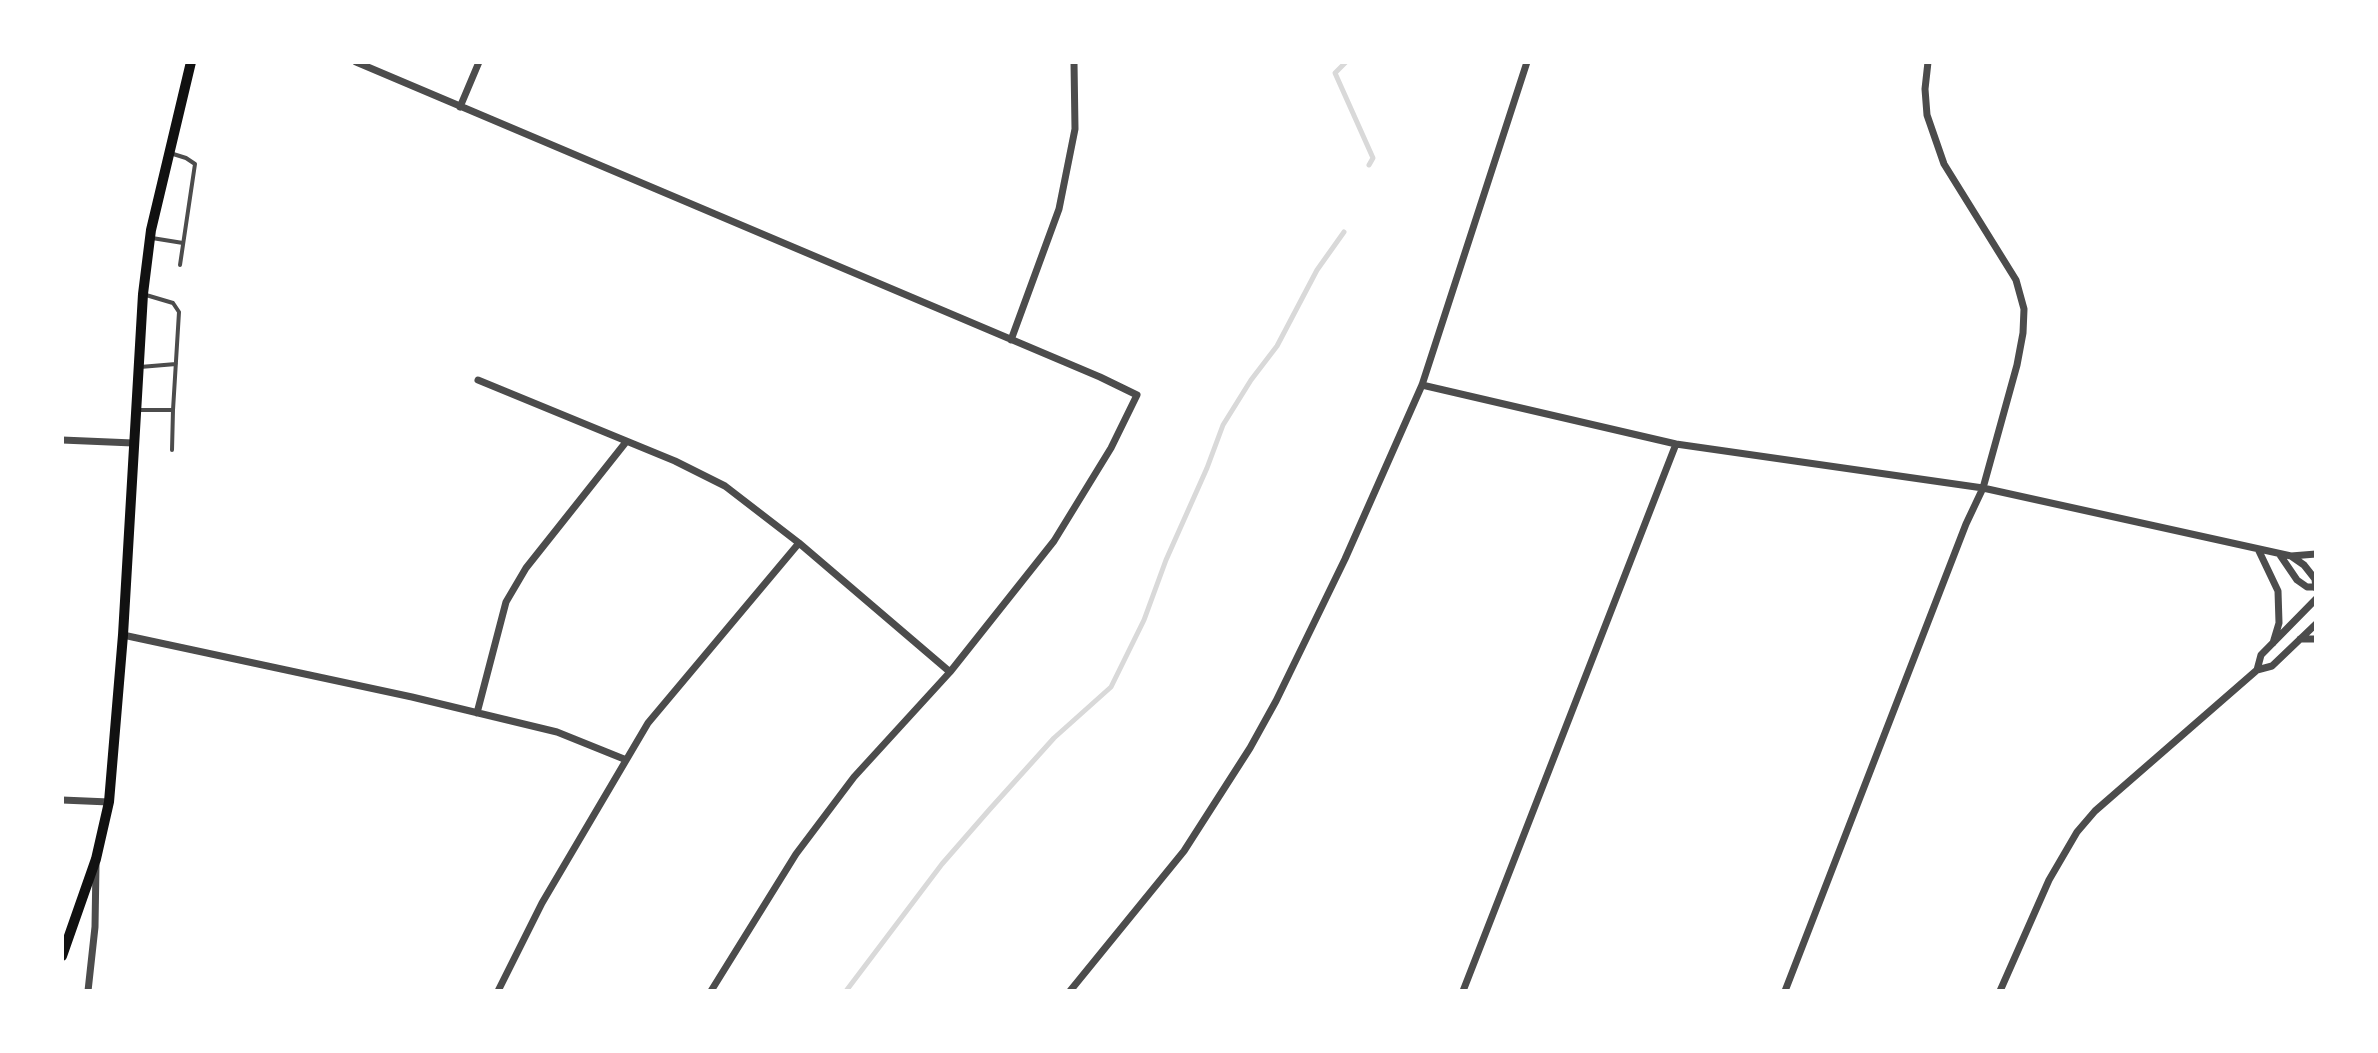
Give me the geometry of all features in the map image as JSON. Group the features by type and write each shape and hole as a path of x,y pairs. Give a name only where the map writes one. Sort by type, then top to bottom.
{"main road":[{"path":"62,956 96,859 109,802 123,635 143,294 150,238 191,62"}],"street":[{"path":"356,62 1137,395 1111,448 1054,541 950,672 854,777 796,854 711,991"},
{"path":"460,107 479,62"},
{"path":"1011,340 1059,209 1075,129 1074,62"},
{"path":"1070,991 1184,851 1250,748 1345,559 1422,385 1527,62"},
{"path":"1785,991 1966,524 1983,488 2017,365 2024,309 2016,280 1944,164 1927,115 1925,89 1928,62"},
{"path":"478,380 675,461 725,486 799,543 950,672"},
{"path":"1422,385 1676,444 1983,488 2280,555 2316,554"},
{"path":"62,440 133,443"},
{"path":"477,713 506,602 526,568 626,442"},
{"path":"1463,991 1676,444"},
{"path":"498,991 542,903 624,759 648,723 799,543"},
{"path":"2258,549 2278,591 2279,623 2273,643"},
{"path":"2280,555 2297,580 2307,587 2316,588 2315,579 2304,565 2291,556"},
{"path":"2257,670 2261,655 2316,599"},
{"path":"2000,991 2049,880 2077,832 2095,811 2257,670 2272,666 2316,624"},
{"path":"123,635 557,732 624,759"},
{"path":"2300,639 2316,639"},
{"path":"62,800 109,802"},
{"path":"88,991 95,927 96,859"}],"lane":[{"path":"168,152 195,164 180,265"},
{"path":"150,238 183,243"},
{"path":"143,294 173,303 179,312 172,450"},
{"path":"137,367 176,364"},
{"path":"135,410 173,410"}],"waterway":[{"path":"1346,62 1335,73 1373,158 1369,165"},
{"path":"846,991 942,864 1054,738 1111,687 1144,620 1223,425 1277,346 1317,270 1344,232"}]}
